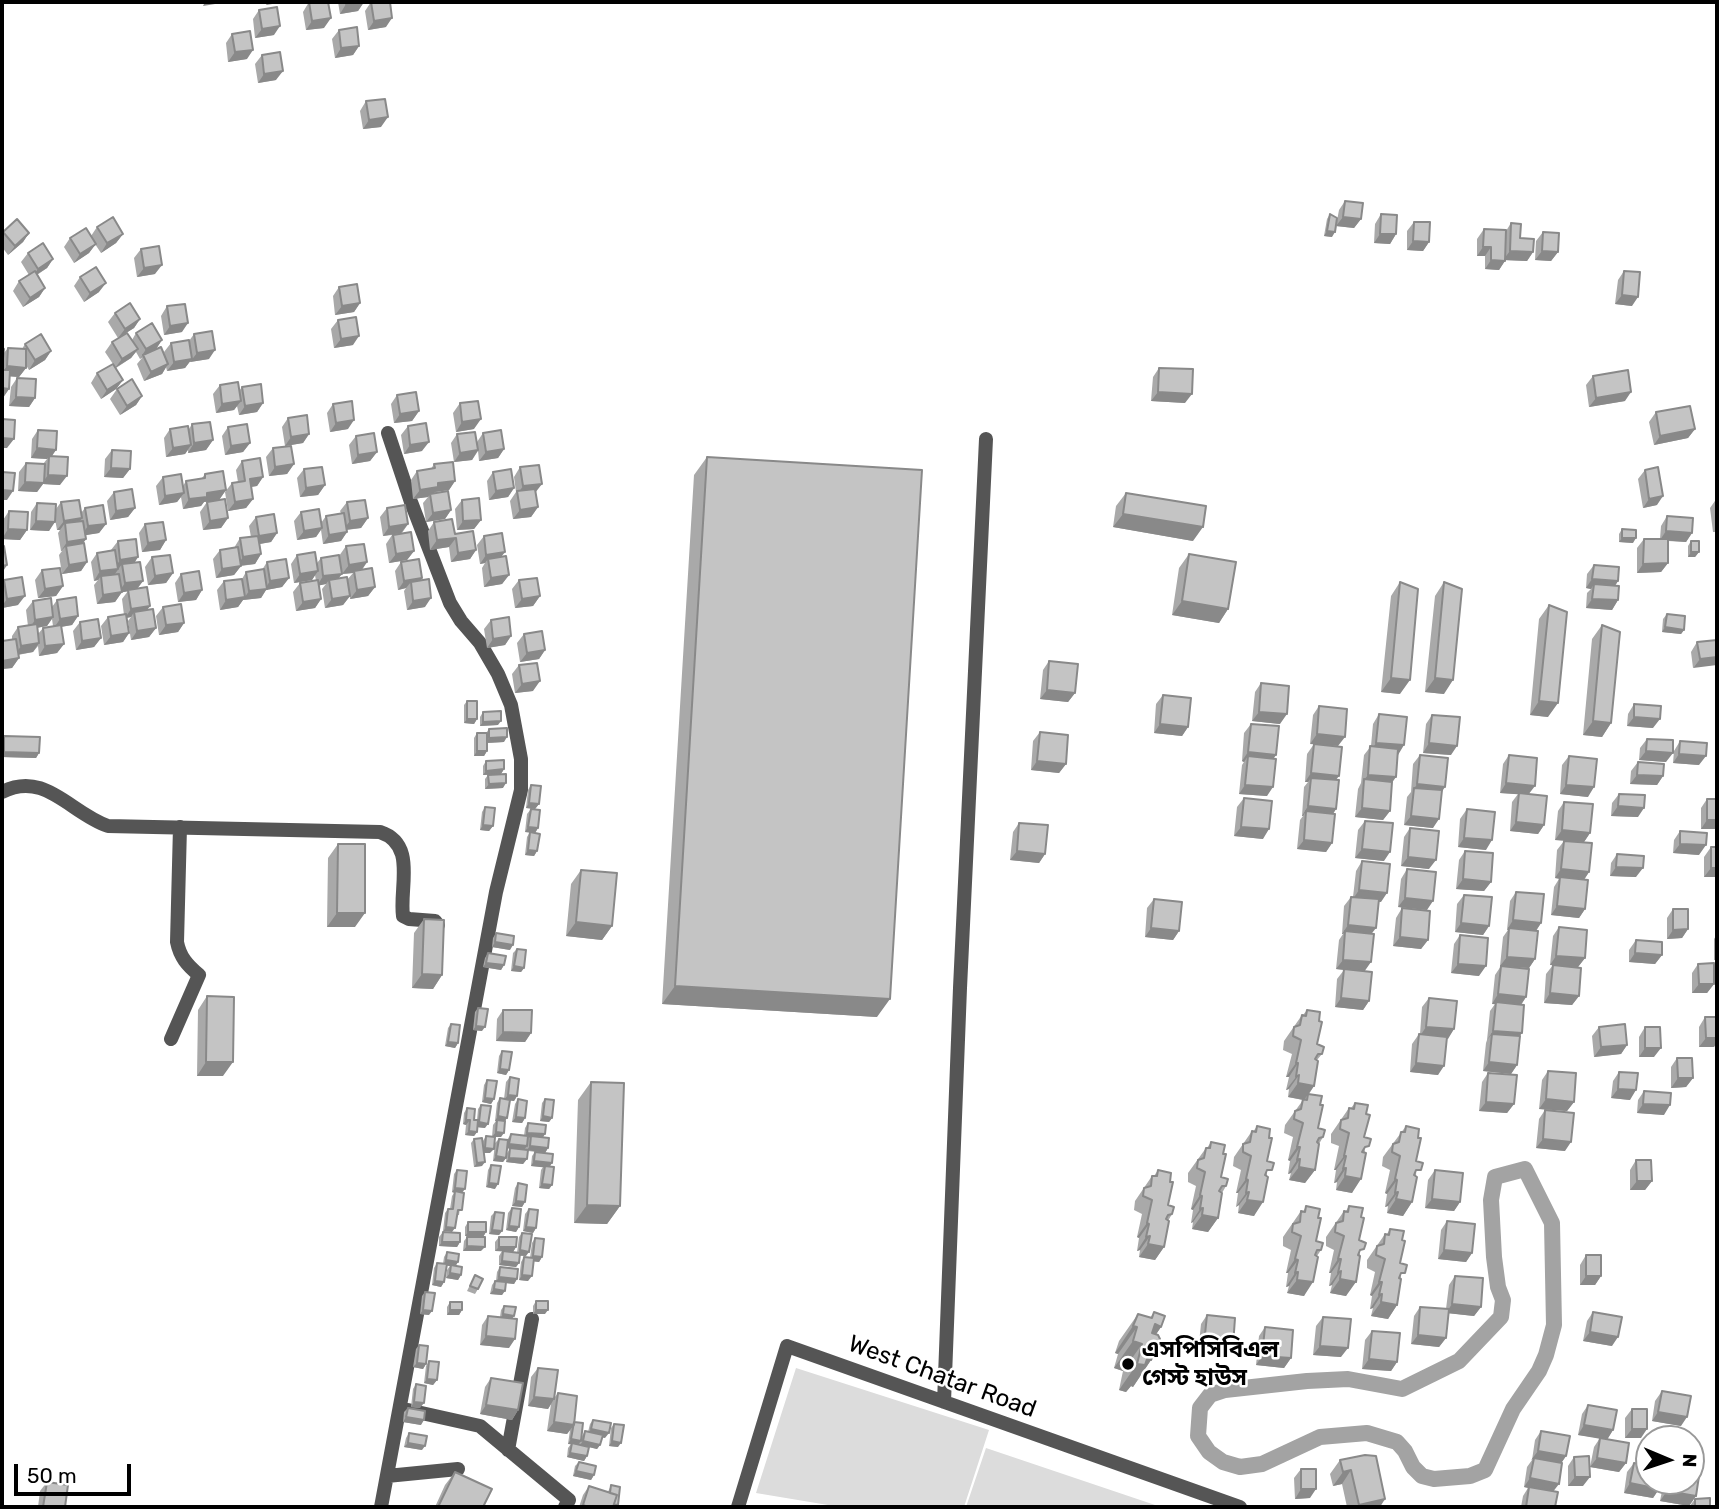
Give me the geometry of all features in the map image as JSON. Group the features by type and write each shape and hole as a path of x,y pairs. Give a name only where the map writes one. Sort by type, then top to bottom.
{"street":[{"path":"382,1507 496,892 521,790 522,759 511,705 498,674 480,643 450,603 388,433"},
{"path":"944,1402 986,439"},
{"path":"2,792 12,787 42,788 83,815 108,826 369,830 387,835 394,839 403,856 403,916 436,921 439,934"},
{"path":"172,1039 199,975 184,961 177,942 180,827"},
{"path":"508,1450 532,1319"},
{"name":"West Chatar Road","path":"738,1507 788,1346 1241,1507"},
{"path":"400,1408 480,1426 567,1504"},
{"path":"387,1476 458,1469"}],"shaded area":[{"path":"796,1368 989,1430 964,1507 840,1507 756,1493"},
{"path":"986,1448 1161,1507 966,1507"}],"building":[{"path":"309,2 328,2 331,18 312,21"},
{"path":"371,2 390,2 392,18 374,21"},
{"path":"277,7 280,26 262,29 259,10"},
{"path":"357,27 359,46 341,48 339,30"},
{"path":"250,31 253,50 235,52 232,34"},
{"path":"280,52 283,71 264,74 262,55"},
{"path":"385,99 388,117 369,120 366,101"},
{"path":"1345,201 1363,203 1361,219 1343,217"},
{"path":"1330,214 1337,218 1335,232 1327,231"},
{"path":"1381,214 1397,215 1396,234 1380,234"},
{"path":"113,217 123,234 107,243 97,227"},
{"path":"17,219 29,233 15,246 3,232"},
{"path":"1414,222 1430,222 1429,242 1413,241"},
{"path":"1511,223 1521,224 1520,238 1534,239 1533,252 1510,251"},
{"path":"86,228 96,244 80,254 70,238"},
{"path":"1484,229 1506,230 1505,261 1491,260 1491,247 1483,247"},
{"path":"1543,232 1559,233 1558,252 1542,251"},
{"path":"43,243 53,259 38,269 28,253"},
{"path":"159,246 162,265 144,268 141,249"},
{"path":"96,267 106,283 90,293 80,277"},
{"path":"35,271 45,288 30,298 19,281"},
{"path":"1624,271 1640,272 1638,297 1622,295"},
{"path":"357,284 360,303 342,306 339,287"},
{"path":"130,303 140,319 125,329 115,313"},
{"path":"185,304 188,323 170,326 167,306"},
{"path":"356,317 359,336 341,339 338,320"},
{"path":"152,323 162,340 146,349 136,333"},
{"path":"212,331 215,350 197,353 194,334"},
{"path":"127,333 138,349 122,359 112,342"},
{"path":"41,334 51,351 35,360 25,344"},
{"path":"189,340 192,359 174,362 171,343"},
{"path":"161,347 168,364 151,372 143,355"},
{"path":"8,348 26,349 26,368 7,366"},
{"path":"113,364 123,380 107,390 97,373"},
{"path":"1159,368 1193,369 1192,394 1158,392"},
{"path":"2,370 10,370 9,389 2,388"},
{"path":"1628,370 1631,392 1596,398 1593,376"},
{"path":"17,378 36,379 35,398 16,397"},
{"path":"132,379 142,396 127,406 117,389"},
{"path":"238,382 241,401 222,404 220,385"},
{"path":"261,384 263,403 245,406 242,387"},
{"path":"416,392 419,411 400,414 397,395"},
{"path":"352,401 354,420 336,423 333,404"},
{"path":"478,401 481,419 462,422 460,403"},
{"path":"1690,406 1695,429 1660,436 1656,412"},
{"path":"307,415 309,434 291,437 288,418"},
{"path":"2,419 15,420 14,439 2,438"},
{"path":"210,422 213,440 194,443 192,424"},
{"path":"426,423 429,442 410,445 408,426"},
{"path":"247,424 250,443 231,446 228,427"},
{"path":"188,426 191,445 173,448 170,429"},
{"path":"38,430 57,431 56,450 37,448"},
{"path":"501,430 504,449 486,452 483,433"},
{"path":"475,432 478,450 460,453 457,434"},
{"path":"374,433 377,452 358,455 356,436"},
{"path":"291,446 294,464 275,467 273,448"},
{"path":"112,450 131,451 130,469 111,468"},
{"path":"49,456 68,457 67,476 48,475"},
{"path":"707,457 922,470 890,999 675,986"},
{"path":"260,458 263,477 250,479 253,499 235,502 232,483 245,481 242,461"},
{"path":"453,462 455,481 438,483 438,487 420,490 417,471 435,468 434,464"},
{"path":"26,463 45,464 44,483 25,482"},
{"path":"539,465 542,484 523,486 520,467"},
{"path":"322,467 325,485 306,488 304,469"},
{"path":"1658,467 1663,496 1649,499 1645,470"},
{"path":"511,469 514,488 496,491 493,472"},
{"path":"223,471 226,490 207,493 207,497 189,499 186,481"},
{"path":"2,472 15,473 13,491 2,490"},
{"path":"181,474 184,493 165,496 163,477"},
{"path":"132,489 135,508 116,511 114,492"},
{"path":"535,489 538,507 520,510 517,491"},
{"path":"448,491 451,510 433,513 430,494"},
{"path":"1126,493 1206,506 1203,527 1123,514"},
{"path":"479,498 481,520 463,521 462,500"},
{"path":"225,499 228,518 210,521 207,502"},
{"path":"79,500 82,518 64,521 61,502"},
{"path":"365,500 368,518 350,521 347,502"},
{"path":"37,503 56,504 55,522 36,521"},
{"path":"103,505 106,524 88,526 85,508"},
{"path":"405,505 408,524 389,527 387,508"},
{"path":"319,509 322,528 304,531 301,512"},
{"path":"9,511 28,512 27,530 8,529"},
{"path":"344,513 347,532 329,535 326,516"},
{"path":"274,514 277,533 259,536 256,517"},
{"path":"1667,516 1693,518 1692,533 1666,531"},
{"path":"452,519 455,534 473,531 476,550 458,553 456,538 437,540 434,522"},
{"path":"83,521 86,539 67,542 65,523"},
{"path":"163,522 166,540 148,543 145,524"},
{"path":"1622,529 1636,530 1636,538 1622,538"},
{"path":"411,532 414,551 396,554 393,535"},
{"path":"502,533 505,552 486,555 484,536"},
{"path":"258,536 261,554 243,557 240,538"},
{"path":"136,539 138,557 120,560 118,541"},
{"path":"1644,539 1668,539 1668,563 1643,564"},
{"path":"1691,541 1699,541 1699,552 1691,552"},
{"path":"84,543 87,562 69,565 66,546"},
{"path":"364,544 367,562 349,565 346,546"},
{"path":"4,546 7,565 2,566 2,547"},
{"path":"238,547 241,566 222,569 220,550"},
{"path":"115,550 118,569 100,571 97,553"},
{"path":"315,552 318,571 300,574 297,555"},
{"path":"1189,554 1236,562 1228,609 1182,601"},
{"path":"170,555 173,573 155,576 152,557"},
{"path":"339,555 342,574 323,576 321,558"},
{"path":"506,556 509,575 491,578 488,559"},
{"path":"286,559 289,578 270,581 267,562"},
{"path":"419,559 422,578 404,581 401,562"},
{"path":"140,562 143,581 125,583 122,564"},
{"path":"1594,565 1619,567 1618,581 1592,579"},
{"path":"60,568 63,586 45,589 42,570"},
{"path":"372,568 375,587 357,590 354,571"},
{"path":"264,569 267,589 249,591 246,572"},
{"path":"199,571 202,590 184,593 181,574"},
{"path":"119,574 122,592 103,595 101,576"},
{"path":"22,577 25,596 7,599 4,580"},
{"path":"347,577 350,596 332,599 329,580"},
{"path":"537,578 540,596 522,599 519,580"},
{"path":"242,579 245,597 226,600 224,581"},
{"path":"429,579 431,598 413,601 411,582"},
{"path":"318,580 321,599 303,602 300,583"},
{"path":"1400,582 1418,589 1410,680 1391,678"},
{"path":"1444,582 1462,589 1453,680 1435,678"},
{"path":"1594,584 1619,586 1618,600 1592,599"},
{"path":"147,587 150,606 131,609 128,590"},
{"path":"76,597 78,616 60,619 57,600"},
{"path":"51,598 53,617 35,620 33,601"},
{"path":"181,604 184,623 166,625 163,607"},
{"path":"1549,605 1567,612 1558,703 1539,701"},
{"path":"153,609 156,628 137,631 134,612"},
{"path":"126,614 129,633 111,636 108,617"},
{"path":"1667,614 1685,616 1684,630 1665,627"},
{"path":"509,617 511,636 493,639 491,620"},
{"path":"98,619 101,638 82,641 80,622"},
{"path":"37,624 39,643 21,646 18,627"},
{"path":"61,625 64,644 45,646 43,628"},
{"path":"1602,625 1620,632 1611,723 1593,721"},
{"path":"542,631 545,650 527,653 524,634"},
{"path":"16,639 19,658 2,661 2,641"},
{"path":"1717,640 1717,657 1700,659 1697,642"},
{"path":"1049,661 1078,664 1075,693 1047,690"},
{"path":"537,663 540,681 522,684 519,665"},
{"path":"1261,683 1289,686 1287,714 1259,712"},
{"path":"1163,695 1191,698 1188,727 1160,724"},
{"path":"467,701 477,701 477,719 467,719"},
{"path":"1634,704 1661,706 1660,719 1634,717"},
{"path":"1319,706 1347,709 1345,737 1317,734"},
{"path":"501,711 501,721 483,722 483,712"},
{"path":"1379,714 1407,717 1404,745 1376,743"},
{"path":"1432,715 1460,717 1457,746 1429,743"},
{"path":"1251,724 1279,726 1276,755 1248,752"},
{"path":"507,728 507,737 489,738 489,729"},
{"path":"1040,732 1068,735 1066,764 1037,761"},
{"path":"477,733 487,733 487,751 477,751"},
{"path":"4,736 40,737 39,753 4,752"},
{"path":"1647,739 1673,740 1673,753 1646,751"},
{"path":"1680,741 1707,743 1706,756 1679,754"},
{"path":"1314,744 1342,747 1339,776 1311,773"},
{"path":"1370,746 1398,749 1396,777 1368,775"},
{"path":"1420,755 1448,758 1445,787 1417,784"},
{"path":"1509,755 1537,758 1535,786 1506,783"},
{"path":"1248,756 1276,759 1273,787 1245,785"},
{"path":"1569,756 1597,759 1594,787 1566,785"},
{"path":"504,760 504,769 486,771 486,761"},
{"path":"1638,762 1664,764 1663,776 1637,775"},
{"path":"506,774 506,783 489,784 488,775"},
{"path":"1311,778 1339,780 1336,809 1308,806"},
{"path":"1364,779 1392,782 1390,811 1362,808"},
{"path":"531,785 541,786 539,804 529,803"},
{"path":"1414,788 1442,790 1439,819 1411,816"},
{"path":"1519,793 1547,796 1544,825 1516,822"},
{"path":"1619,794 1645,795 1644,808 1618,806"},
{"path":"1244,798 1272,801 1269,829 1241,827"},
{"path":"1707,799 1717,799 1717,820 1707,820"},
{"path":"1564,802 1593,804 1590,833 1562,830"},
{"path":"485,807 495,808 493,826 483,825"},
{"path":"531,809 540,810 538,828 528,827"},
{"path":"1467,809 1495,812 1492,840 1464,838"},
{"path":"1306,811 1335,814 1332,843 1304,840"},
{"path":"1365,821 1393,823 1390,852 1362,849"},
{"path":"1019,823 1048,825 1045,854 1017,851"},
{"path":"1410,828 1439,831 1436,860 1408,857"},
{"path":"1680,831 1707,833 1706,845 1680,844"},
{"path":"530,832 540,834 537,851 528,850"},
{"path":"1564,841 1592,843 1589,872 1561,869"},
{"path":"338,844 365,844 365,913 337,913"},
{"path":"1711,847 1717,847 1717,868 1711,868"},
{"path":"1465,851 1493,853 1491,882 1463,879"},
{"path":"1617,854 1644,856 1643,868 1616,867"},
{"path":"1362,861 1390,864 1387,893 1359,890"},
{"path":"1407,869 1436,872 1433,901 1405,898"},
{"path":"581,870 617,873 612,926 576,922"},
{"path":"1560,877 1588,880 1585,909 1557,906"},
{"path":"1516,892 1544,894 1541,923 1513,920"},
{"path":"1464,895 1492,897 1489,926 1461,923"},
{"path":"1351,897 1379,899 1376,928 1348,925"},
{"path":"1154,899 1182,902 1179,931 1151,928"},
{"path":"1402,908 1430,911 1428,940 1400,937"},
{"path":"1673,909 1688,909 1688,929 1673,930"},
{"path":"424,919 444,920 442,975 422,974"},
{"path":"1559,927 1587,930 1585,958 1556,956"},
{"path":"1509,928 1538,931 1535,959 1507,957"},
{"path":"1345,931 1374,934 1371,962 1343,960"},
{"path":"496,933 514,936 513,945 495,942"},
{"path":"1460,935 1488,938 1486,966 1458,964"},
{"path":"1636,940 1662,942 1662,955 1635,953"},
{"path":"517,949 526,950 524,968 514,966"},
{"path":"488,953 506,956 504,965 486,963"},
{"path":"1714,963 1714,984 1699,984 1698,964"},
{"path":"1553,965 1581,968 1579,996 1550,993"},
{"path":"1501,966 1529,969 1526,997 1498,994"},
{"path":"1344,969 1372,972 1369,1001 1341,998"},
{"path":"207,996 234,997 233,1062 206,1062"},
{"path":"1429,998 1457,1001 1454,1029 1426,1027"},
{"path":"1496,1002 1524,1005 1522,1033 1493,1031"},
{"path":"478,1008 488,1009 485,1027 476,1026"},
{"path":"503,1010 532,1010 531,1033 503,1032"},
{"path":"1307,1010 1320,1012 1319,1021 1322,1022 1317,1044 1324,1047 1322,1054 1318,1054 1315,1059 1318,1061 1314,1086 1298,1083 1299,1075 1296,1077 1301,1040 1293,1036 1294,1027 1300,1025 1302,1015 1306,1016"},
{"path":"1705,1017 1717,1017 1717,1038 1706,1038"},
{"path":"451,1024 460,1025 458,1043 448,1042"},
{"path":"1625,1024 1627,1045 1601,1047 1599,1027"},
{"path":"1645,1027 1660,1027 1661,1048 1645,1048"},
{"path":"1419,1034 1447,1037 1444,1066 1416,1063"},
{"path":"1492,1034 1520,1036 1517,1065 1489,1062"},
{"path":"502,1051 512,1052 509,1070 500,1069"},
{"path":"1677,1058 1692,1058 1693,1078 1678,1078"},
{"path":"1548,1071 1576,1073 1574,1102 1546,1099"},
{"path":"1619,1072 1638,1073 1636,1090 1618,1089"},
{"path":"1488,1073 1517,1075 1514,1104 1486,1102"},
{"path":"510,1077 519,1079 517,1096 508,1095"},
{"path":"487,1080 497,1081 494,1099 485,1098"},
{"path":"591,1082 624,1083 620,1206 587,1205"},
{"path":"1644,1091 1671,1093 1670,1105 1643,1104"},
{"path":"1308,1094 1322,1096 1320,1105 1323,1105 1318,1128 1325,1130 1323,1137 1317,1142 1319,1144 1315,1170 1299,1167 1300,1159 1297,1160 1303,1123 1294,1119 1295,1111 1301,1109 1303,1099 1307,1100"},
{"path":"500,1098 510,1100 507,1118 498,1116"},
{"path":"518,1099 527,1101 525,1118 516,1117"},
{"path":"545,1099 554,1100 552,1118 543,1116"},
{"path":"1355,1103 1368,1105 1366,1114 1370,1115 1364,1137 1371,1139 1369,1146 1362,1152 1366,1153 1361,1179 1345,1176 1346,1168 1343,1169 1349,1133 1340,1129 1341,1120 1348,1118 1349,1108 1354,1109"},
{"path":"481,1105 491,1106 488,1124 479,1122"},
{"path":"467,1108 475,1109 477,1132 469,1131"},
{"path":"1545,1110 1574,1113 1571,1142 1543,1139"},
{"path":"497,1120 505,1121 504,1133 496,1132"},
{"path":"528,1123 546,1125 545,1134 527,1133"},
{"path":"1257,1126 1270,1129 1269,1138 1272,1138 1267,1161 1274,1163 1272,1170 1267,1170 1265,1175 1268,1177 1263,1202 1247,1200 1249,1192 1246,1193 1251,1156 1243,1152 1243,1144 1250,1142 1252,1131 1256,1132"},
{"path":"1406,1126 1419,1129 1418,1138 1421,1138 1416,1161 1423,1163 1421,1170 1416,1170 1414,1175 1417,1177 1412,1202 1396,1199 1398,1192 1395,1193 1400,1156 1392,1152 1393,1144 1399,1142 1401,1132 1405,1132"},
{"path":"511,1134 528,1136 527,1146 509,1144"},
{"path":"486,1136 495,1137 494,1149 485,1148"},
{"path":"531,1136 549,1138 548,1148 530,1146"},
{"path":"482,1138 485,1162 477,1163 474,1139"},
{"path":"499,1139 508,1140 506,1158 496,1156"},
{"path":"1211,1142 1225,1145 1223,1154 1226,1154 1221,1177 1228,1179 1226,1186 1222,1186 1219,1191 1222,1193 1218,1218 1202,1215 1203,1208 1200,1209 1205,1172 1197,1168 1198,1160 1204,1158 1206,1148 1210,1148"},
{"path":"510,1148 528,1150 527,1159 509,1158"},
{"path":"535,1152 553,1154 552,1163 534,1161"},
{"path":"1636,1160 1651,1160 1652,1181 1637,1181"},
{"path":"491,1165 501,1166 498,1184 489,1183"},
{"path":"545,1166 554,1167 552,1185 542,1184"},
{"path":"457,1170 467,1171 465,1189 455,1188"},
{"path":"1158,1170 1171,1173 1170,1182 1173,1182 1168,1205 1174,1207 1172,1214 1166,1219 1169,1221 1164,1247 1148,1244 1150,1236 1146,1237 1152,1200 1143,1196 1144,1188 1151,1186 1152,1176 1157,1176"},
{"path":"1435,1170 1463,1173 1460,1202 1432,1199"},
{"path":"518,1183 527,1185 525,1202 516,1201"},
{"path":"455,1191 464,1193 462,1210 458,1210 455,1228 446,1227 448,1209 453,1209"},
{"path":"1306,1206 1320,1209 1318,1218 1321,1218 1316,1241 1323,1243 1321,1250 1317,1250 1315,1255 1318,1257 1313,1282 1297,1280 1298,1272 1295,1273 1298,1260 1295,1259 1301,1236 1292,1232 1293,1224 1300,1222 1301,1211 1305,1212"},
{"path":"1349,1206 1363,1208 1361,1217 1364,1218 1359,1240 1366,1243 1358,1255 1356,1282 1340,1279 1341,1271 1338,1273 1341,1259 1338,1259 1344,1236 1335,1232 1336,1223 1343,1221 1344,1211 1348,1212"},
{"path":"512,1208 521,1209 519,1227 509,1226"},
{"path":"529,1209 538,1210 536,1228 526,1227"},
{"path":"495,1212 504,1213 502,1231 492,1230"},
{"path":"1447,1221 1475,1224 1472,1253 1444,1250"},
{"path":"468,1222 486,1222 486,1232 468,1232"},
{"path":"1390,1229 1404,1231 1402,1240 1405,1241 1400,1263 1407,1265 1405,1273 1401,1273 1399,1278 1397,1305 1381,1302 1382,1294 1379,1295 1382,1282 1379,1282 1385,1259 1376,1255 1377,1246 1384,1244 1385,1234 1389,1235"},
{"path":"443,1232 460,1233 460,1242 442,1242"},
{"path":"522,1233 532,1234 529,1252 520,1250"},
{"path":"467,1237 485,1237 485,1247 467,1246"},
{"path":"499,1237 517,1237 516,1247 499,1247"},
{"path":"535,1238 544,1239 542,1257 533,1256"},
{"path":"503,1251 520,1253 519,1263 502,1261"},
{"path":"447,1252 459,1254 458,1262 446,1260"},
{"path":"1586,1255 1601,1255 1601,1276 1586,1276"},
{"path":"524,1257 534,1258 532,1276 522,1275"},
{"path":"437,1263 447,1264 444,1282 435,1281"},
{"path":"451,1265 462,1267 461,1275 450,1273"},
{"path":"500,1267 518,1269 517,1279 499,1277"},
{"path":"475,1275 483,1279 478,1289 470,1286"},
{"path":"1455,1276 1483,1278 1481,1307 1452,1304"},
{"path":"495,1281 506,1282 505,1291 494,1289"},
{"path":"425,1292 435,1293 432,1311 423,1310"},
{"path":"536,1301 548,1301 548,1310 536,1310"},
{"path":"450,1302 462,1302 462,1310 450,1310"},
{"path":"504,1306 516,1307 514,1316 503,1314"},
{"path":"1420,1307 1449,1309 1446,1338 1418,1335"},
{"path":"1154,1312 1165,1316 1161,1327 1155,1324 1152,1333 1160,1339 1151,1360 1147,1359 1145,1365 1137,1364 1142,1344 1133,1341 1137,1327 1133,1326 1138,1314 1152,1318"},
{"path":"1593,1312 1622,1317 1618,1337 1590,1332"},
{"path":"1207,1315 1235,1318 1233,1346 1204,1344"},
{"path":"488,1316 517,1319 515,1339 486,1336"},
{"path":"1323,1317 1351,1319 1348,1348 1320,1346"},
{"path":"1265,1327 1293,1330 1291,1358 1262,1356"},
{"path":"1372,1331 1400,1333 1397,1362 1369,1359"},
{"path":"419,1345 428,1346 426,1364 417,1363"},
{"path":"429,1361 439,1362 437,1380 427,1379"},
{"path":"538,1368 558,1370 554,1399 534,1397"},
{"path":"491,1378 523,1383 518,1410 486,1405"},
{"path":"416,1384 426,1386 424,1403 414,1402"},
{"path":"1662,1391 1691,1396 1687,1417 1658,1412"},
{"path":"558,1393 577,1396 574,1425 554,1422"},
{"path":"1588,1405 1617,1410 1613,1430 1584,1425"},
{"path":"408,1408 425,1411 424,1420 406,1417"},
{"path":"1632,1409 1647,1409 1647,1425 1635,1425 1635,1429 1632,1429"},
{"path":"593,1420 611,1423 609,1433 591,1429"},
{"path":"574,1422 583,1423 581,1441 571,1439"},
{"path":"614,1424 624,1425 621,1443 612,1441"},
{"path":"585,1431 603,1435 600,1445 583,1441"},
{"path":"1541,1431 1570,1436 1566,1456 1538,1451"},
{"path":"409,1433 427,1436 425,1446 408,1443"},
{"path":"1600,1438 1629,1443 1626,1463 1597,1458"},
{"path":"572,1443 589,1447 587,1456 570,1453"},
{"path":"1365,1455 1376,1456 1385,1499 1359,1505 1351,1470 1343,1472 1340,1460"},
{"path":"1589,1456 1590,1477 1575,1477 1574,1457"},
{"path":"1534,1458 1562,1463 1559,1484 1530,1478"},
{"path":"579,1462 596,1466 594,1475 576,1471"},
{"path":"1634,1463 1635,1463 1635,1484 1630,1483"},
{"path":"1301,1469 1316,1469 1316,1489 1301,1489"},
{"path":"455,1472 492,1489 483,1507 438,1507"},
{"path":"47,1482 68,1485 65,1507 43,1507"},
{"path":"611,1485 620,1487 618,1505 614,1504 617,1495 610,1493"},
{"path":"589,1486 617,1495 613,1507 583,1505"},
{"path":"1529,1487 1558,1492 1555,1507 1526,1507"},
{"path":"1710,1498 1710,1507 1695,1507 1695,1499"}],"waterway":[{"path":"1525,1169 1552,1223 1554,1325 1539,1371 1513,1409 1485,1470 1470,1476 1434,1479 1422,1476 1397,1442 1367,1433 1320,1437 1262,1464 1240,1467 1223,1462 1209,1452 1198,1436 1200,1408 1210,1395 1225,1390 1348,1379 1402,1389 1459,1361 1501,1317 1503,1300 1498,1287 1494,1257 1491,1200 1495,1177 1525,1169"}],"place":[{"name":"এসপিসিবিএল গেস্ট হাউস","path":"1128,1364"}]}
